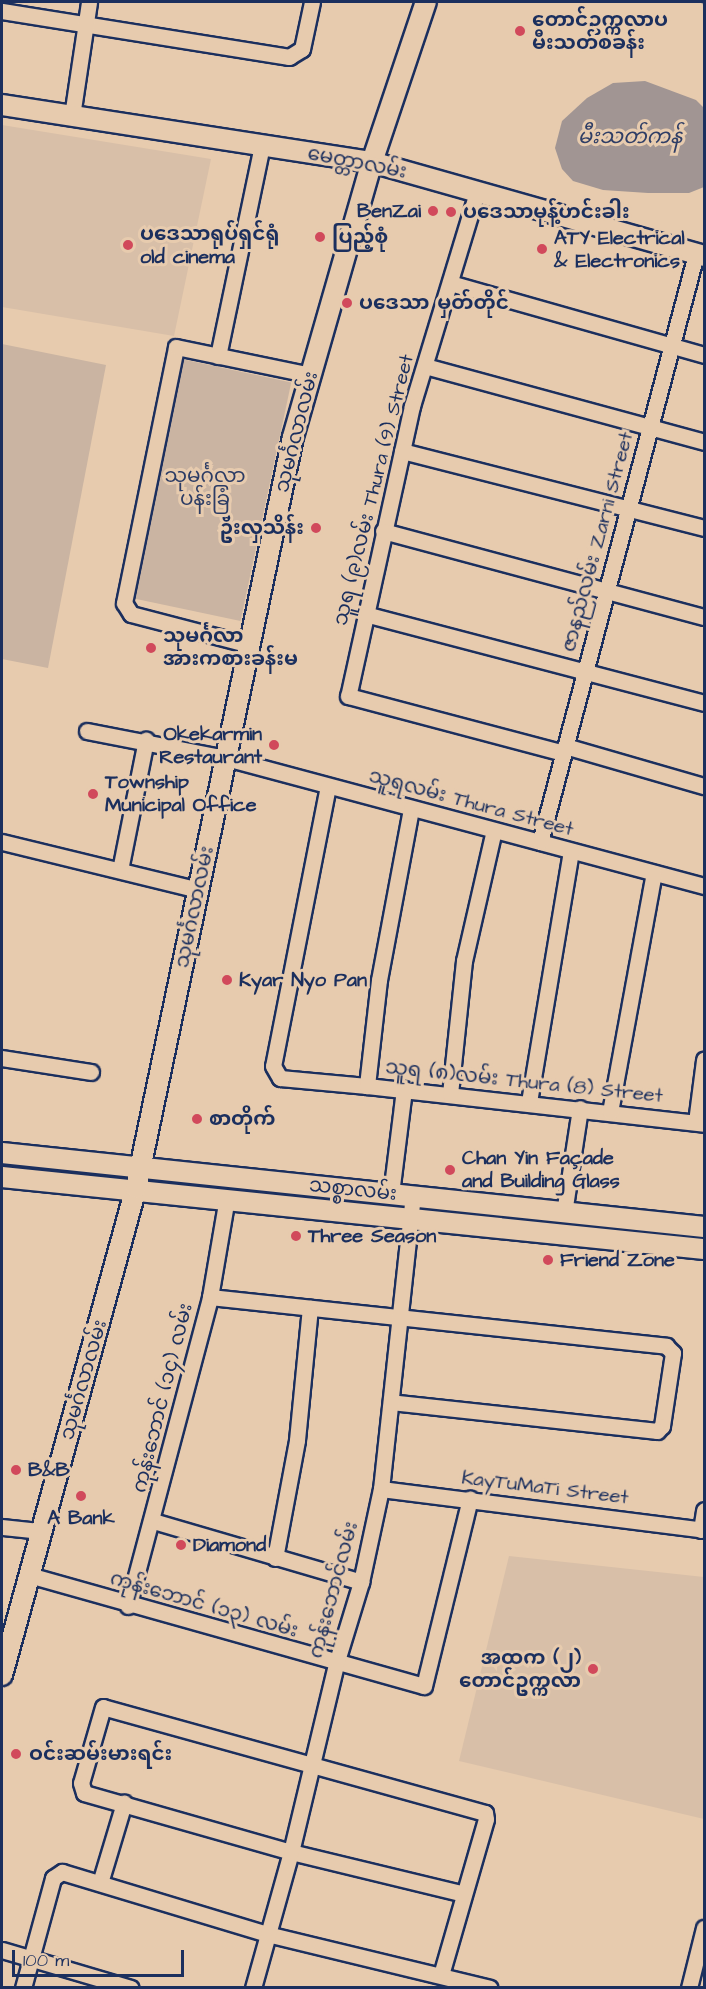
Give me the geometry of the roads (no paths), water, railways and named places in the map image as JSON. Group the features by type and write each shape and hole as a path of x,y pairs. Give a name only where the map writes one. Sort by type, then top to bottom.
{"main road":[{"name":"သုမင်္ဂလာလမ်း","path":"2,1675 142,1166 293,437 372,162 426,2"},
{"name":"မေတ္တာလမ်း","path":"2,105 372,162 700,255"},
{"name":"သစ္စာလမ်း","path":"2,1153 705,1227"},
{"name":"သစ္စာလမ်း","path":"2,1177 136,1188 410,1216 705,1249"}],"street":[{"path":"72,116 89,2"},
{"path":"2,10 289,57 302,49 312,2"},
{"path":"218,356 262,145"},
{"name":"သူရ (၉)လမ်း Thura (9) Street","path":"477,192 402,451 348,696 564,750"},
{"name":"ဇာနည်လမ်း Zarni Street","path":"540,842 672,345 700,255"},
{"path":"450,283 705,355"},
{"path":"250,645 130,614 124,603 176,347 311,375"},
{"path":"425,366 705,442"},
{"path":"402,451 705,528"},
{"path":"383,531 705,617"},
{"path":"365,614 705,703"},
{"name":"သူရလမ်း Thura Street","path":"87,731 146,740 226,758 705,886"},
{"path":"120,870 146,740"},
{"path":"564,750 705,786"},
{"path":"328,786 274,1073 280,1078 367,1086"},
{"name":"သူရ (၈)လမ်း Thura (8) Street","path":"411,809 379,980 367,1086 529,1102 700,1123"},
{"path":"450,1094 464,961 494,830"},
{"path":"2,842 199,890"},
{"path":"529,1102 571,851"},
{"path":"610,1112 654,873"},
{"path":"2,1058 91,1072"},
{"path":"700,1123 705,1060"},
{"path":"391,1194 404,1089"},
{"path":"564,1213 580,1108"},
{"name":"ကုန်းဘောင်လမ်း","path":"253,1988 291,1852 309,1767 336,1664 361,1582 381,1489 413,1196"},
{"name":"ကုန်းဘောင် (၁၄) လမ်း","path":"128,1606 153,1521 210,1297 227,1198"},
{"path":"210,1297 666,1346 673,1353 662,1426 657,1431 392,1402"},
{"path":"275,1558 297,1440 310,1308"},
{"name":"KayTuMaTi Street","path":"381,1489 703,1530"},
{"name":"ကုန်းဘောင် (၁၃) လမ်း","path":"29,1575 128,1606 417,1686 427,1682 470,1499"},
{"path":"703,1530 705,1510"},
{"path":"153,1521 361,1582"},
{"path":"2,1527 41,1531"},
{"path":"441,1975 464,1894 485,1813 309,1767 103,1707 81,1789 291,1852 464,1894"},
{"path":"100,1883 124,1803"},
{"path":"23,1988 30,1958 57,1874 100,1883 267,1934 490,1988"},
{"path":"689,1988 705,1928"},
{"path":"2,1950 131,1988"}],"water":[{"name":"မီးသတ်ကန်","path":"645,81 696,100 704,108 704,187 689,193 648,193 603,190 573,181 562,169 555,148 562,121 587,98 613,83"}],"place":[{"name":"တောင်ဥက္ကလာပ မီးသတ်စခန်း","path":"520,31"},
{"name":"BenZai","path":"433,211"},
{"name":"ပဒေသာမုန့်ဟင်းခါး","path":"451,212"},
{"name":"ပြည့်စုံ","path":"320,237"},
{"name":"ပဒေသာရုပ်ရှင်ရုံ old cinema","path":"128,245"},
{"name":"ATY Electrical & Electronics","path":"542,249"},
{"name":"ပဒေသာ မှတ်တိုင်","path":"347,303"},
{"name":"ဦးလှသိန်း","path":"316,528"},
{"name":"သုမင်္ဂလာ အားကစားခန်းမ","path":"151,648"},
{"name":"Okekarmin Restaurant","path":"274,745"},
{"name":"Township Municipal Office","path":"93,794"},
{"name":"Kyar Nyo Pan","path":"227,980"},
{"name":"စာတိုက်","path":"197,1119"},
{"name":"Chan Yin Façade and Building Glass","path":"450,1170"},
{"name":"Three Season","path":"296,1236"},
{"name":"Friend Zone","path":"548,1260"},
{"name":"B&B","path":"16,1470"},
{"name":"A Bank","path":"81,1496"},
{"name":"Diamond","path":"181,1545"},
{"name":"အထက (၂) တောင်ဥက္ကလာ","path":"593,1669"},
{"name":"ဝင်းဆမ်းမားရင်း","path":"16,1754"}],"park label":[{"name":"သုမင်္ဂလာ ပန်းခြံ","path":"205,488"}]}
